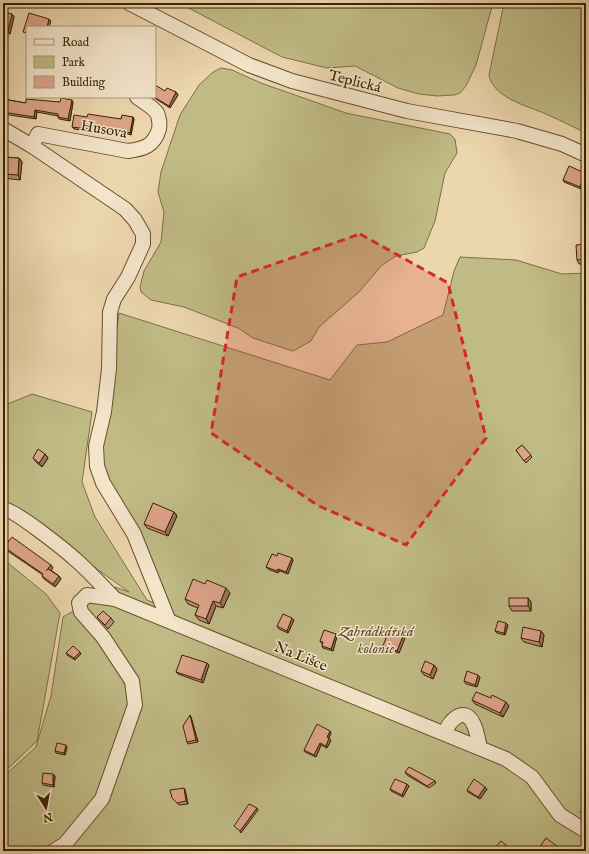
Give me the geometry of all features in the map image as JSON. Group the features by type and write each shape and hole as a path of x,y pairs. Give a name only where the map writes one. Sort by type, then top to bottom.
{"street":[{"name":"Teplická","path":"129,3 249,65 292,81 407,111 517,131 562,144 586,154"},
{"name":"Husova","path":"32,146 38,134 128,151 142,149 151,144 160,125 156,113 138,98"},
{"path":"3,129 32,146 125,209 135,220 143,234 143,244 128,277 114,298 110,312 109,369 104,412 96,446 97,466 103,483 134,534 168,619"},
{"name":"Na Lišce","path":"3,510 8,509 75,559 115,599 168,619 506,759 532,776 560,816 586,831"},
{"path":"54,851 65,844 102,799 135,705 132,681 104,637 81,612 79,603 87,595 115,599"},
{"path":"445,733 451,720 457,716 463,715 468,717 473,723 480,748"}],"highlighted area":[{"path":"360,234 448,283 486,438 406,545 317,505 211,433 237,277"}],"green space":[{"path":"179,3 493,3 476,65 466,86 460,93 454,95 437,96 419,94 398,88 355,66 327,68 282,57"},
{"path":"504,3 586,3 586,133 551,116 512,100 497,90 492,83 489,75"},
{"path":"221,68 232,70 261,83 346,113 450,134 455,139 457,153 445,173 435,221 424,248 417,252 396,256 382,265 359,292 319,327 311,341 293,351 253,338 238,328 184,307 151,300 141,292 140,287 144,271 161,242 164,212 158,192 161,172 180,115 199,85 213,72"},
{"name":"Zahrádkářská kolonie","path":"460,257 516,260 562,274 586,273 586,851 3,851 3,777 36,747 51,696 63,617 115,587 129,592 9,506 3,506 3,406 32,394 92,412 82,482 95,517 147,600 168,609 103,466 102,445 119,313 330,380 357,345 387,342 443,315 454,271"},
{"path":"3,559 46,594 60,613 37,741 3,773"}],"building":[{"path":"3,12 12,14 8,31 3,30"},
{"path":"29,13 49,19 47,26 26,26 26,33 23,32"},
{"path":"156,86 165,91 167,88 176,92 169,106 156,98"},
{"path":"61,98 72,100 68,119 58,117 58,114 35,110 34,117 3,112 3,99 26,103 26,99 60,102"},
{"path":"88,114 121,119 122,115 133,117 130,133 124,131 123,134 72,127 74,115 87,117"},
{"path":"3,157 19,158 18,175 3,174"},
{"path":"569,166 585,173 580,187 563,180"},
{"path":"586,244 586,259 577,260 576,245"},
{"path":"522,445 531,455 524,461 516,450"},
{"path":"38,449 45,454 39,463 33,458"},
{"path":"153,503 174,512 165,532 144,524"},
{"path":"12,537 51,565 46,571 48,569 59,576 53,584 42,576 43,574 4,547"},
{"path":"278,553 292,558 286,572 278,569 277,571 266,567 272,554 277,556"},
{"path":"193,579 205,584 207,580 226,588 220,603 213,601 206,619 195,615 199,605 185,599"},
{"path":"509,598 528,598 528,606 509,606"},
{"path":"103,611 111,618 105,625 97,617"},
{"path":"283,614 292,618 287,631 277,626"},
{"path":"498,621 506,623 504,633 495,631"},
{"path":"523,627 541,631 539,642 521,638"},
{"path":"324,630 336,634 331,649 322,646 323,642 320,641"},
{"path":"389,630 403,636 397,651 383,646"},
{"path":"73,646 80,652 74,658 66,653"},
{"path":"182,655 207,663 201,680 176,672"},
{"path":"425,661 434,665 430,675 421,671"},
{"path":"467,671 478,675 475,685 464,681"},
{"path":"476,692 491,698 492,695 506,702 500,713 472,700"},
{"path":"190,715 196,740 187,742 183,726"},
{"path":"317,724 330,731 327,737 329,738 326,746 320,743 314,755 304,750"},
{"path":"57,743 66,745 64,753 55,751"},
{"path":"409,767 435,781 427,786 405,772"},
{"path":"43,773 53,774 53,785 42,783"},
{"path":"395,779 407,784 402,795 390,789"},
{"path":"474,779 485,787 478,797 467,790"},
{"path":"184,788 186,801 177,803 172,798 170,790"},
{"path":"3,796 6,806 3,807"},
{"path":"249,804 257,808 240,831 234,826"},
{"path":"586,806 586,815 580,812"},
{"path":"546,838 557,846 553,851 537,851"},
{"path":"501,841 513,851 492,851"}]}
